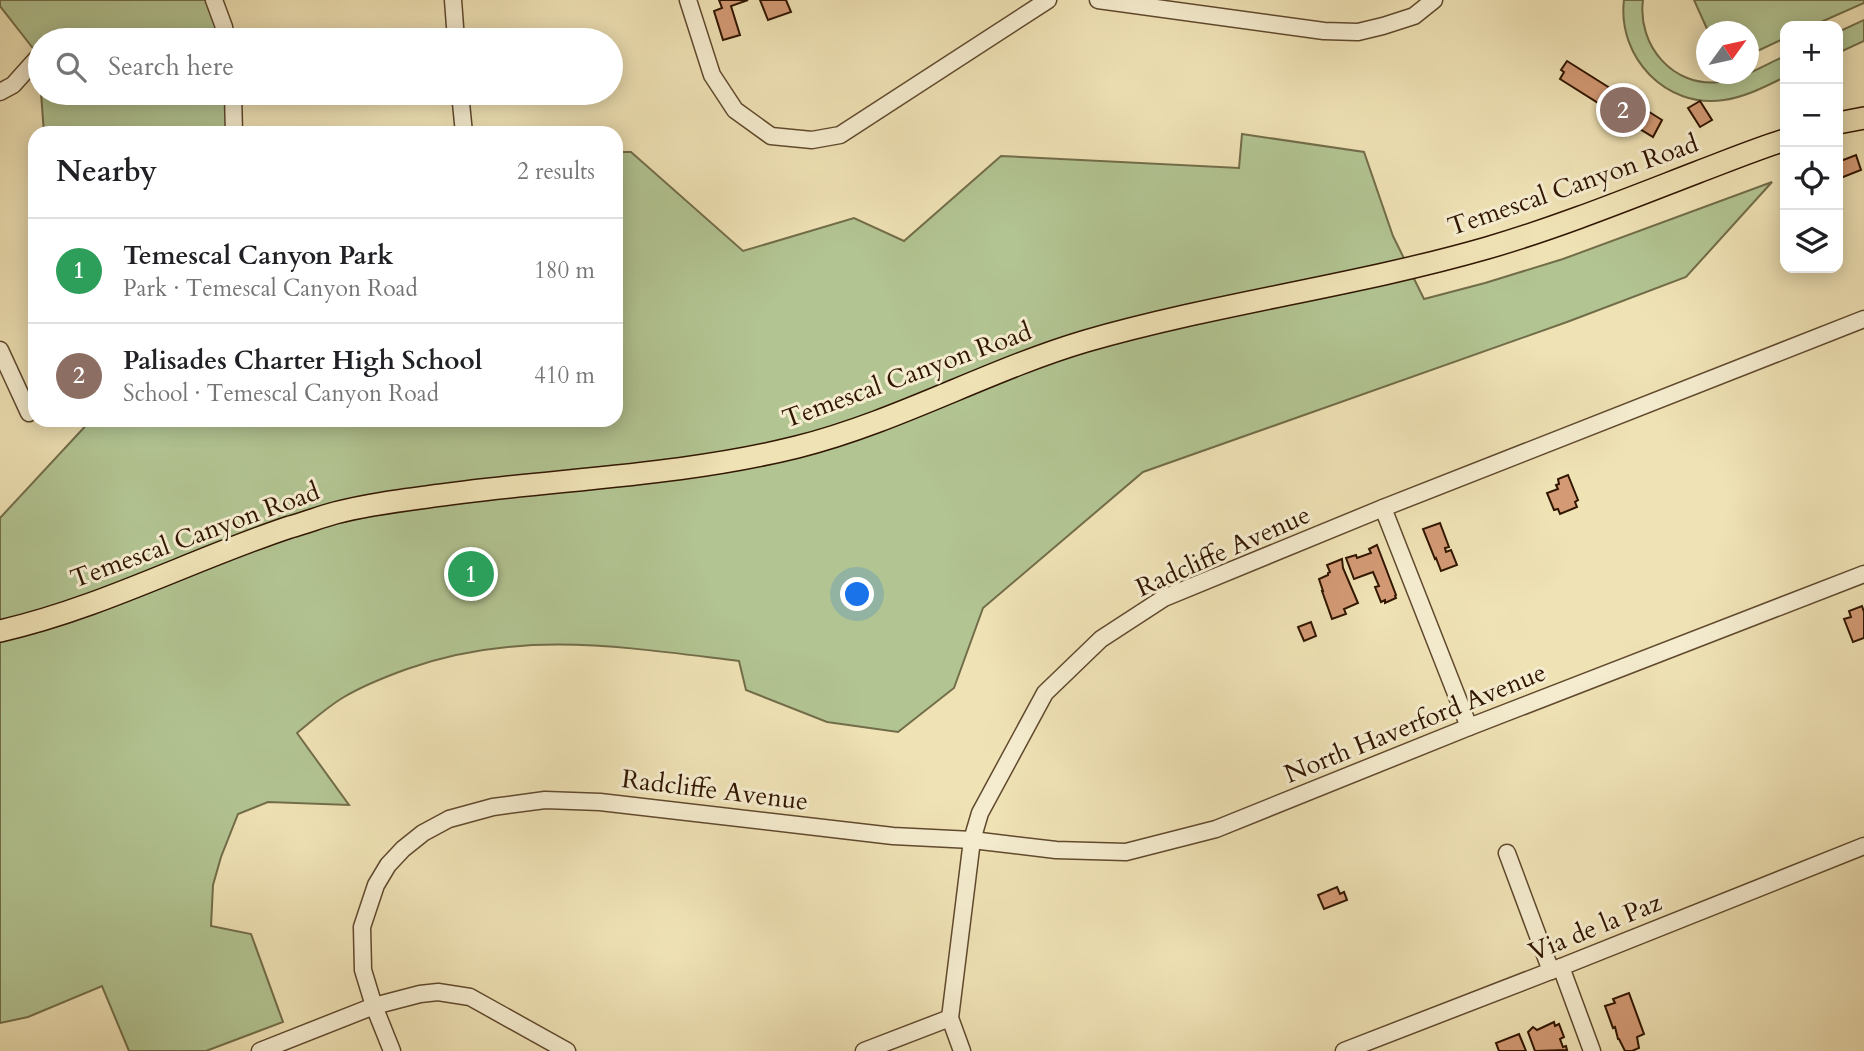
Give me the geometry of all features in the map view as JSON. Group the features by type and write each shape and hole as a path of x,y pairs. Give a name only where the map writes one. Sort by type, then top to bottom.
{"main road":[{"path":"1843,122 1864,118"},
{"name":"Temescal Canyon Road","path":"0,631 97,602 258,538 334,513 479,489 710,464 797,447 872,423 1020,363 1082,342 1136,327 1430,264 1487,248 1556,227 1780,142"}],"street":[{"path":"214,0 224,28"},
{"path":"453,0 455,28"},
{"path":"688,0 712,75 735,110 771,136 813,140 840,135 1048,0"},
{"path":"1098,0 1324,31 1358,32 1414,16 1434,0"},
{"path":"0,93 13,85 28,68"},
{"path":"233,105 234,126"},
{"path":"461,105 463,126"},
{"name":"Radcliffe Avenue","path":"392,1051 363,970 362,927 376,885 388,864 402,849 449,819 493,807 545,800 600,802 893,836 972,839 980,813 1045,693 1101,639 1164,598 1383,508 1864,319"},
{"path":"0,350 28,411"},
{"path":"1383,508 1469,727"},
{"name":"North Haverford Avenue","path":"972,839 1056,850 1126,852 1216,829 1469,727 1864,574"},
{"path":"961,1051 950,1018 972,839"},
{"name":"Via de la Paz","path":"1344,1051 1864,846"},
{"path":"1507,853 1592,1051"},
{"path":"260,1051 374,1006 438,992 470,997 567,1051"},
{"path":"864,1051 950,1018"}],"green space":[{"path":"0,0 214,0 222,28 28,28 28,42 0,6"},
{"path":"1624,0 1643,0 1646,33 1652,47 1673,71 1696,80 1696,84 1759,84 1759,68 1780,58 1780,79 1732,99 1703,101 1683,96 1650,75 1637,59 1624,21"},
{"path":"1694,0 1864,0 1864,3 1823,21 1780,21 1780,40 1759,50 1759,21 1703,21"},
{"path":"1864,20 1864,41 1843,51 1843,30"},
{"path":"42,105 233,105 234,126 43,126"},
{"path":"1242,134 1364,152 1393,236 1424,299 1563,259 1772,182 1686,277 1567,322 1143,472 983,608 954,688 898,732 827,722 746,690 739,661 613,647 531,645 490,649 407,669 367,685 338,701 297,733 349,805 268,802 238,814 213,885 211,926 251,934 283,1022 206,1051 129,1051 102,986 28,1017 0,1023 0,518 84,427 623,427 623,152 631,152 743,251 854,218 904,241 1001,156 1239,168"}],"building":[{"path":"719,0 748,0 731,6 740,35 723,40 714,11 722,8"},
{"path":"760,0 786,0 791,12 768,20"},
{"path":"1567,61 1613,90 1603,106 1560,79 1564,72 1561,70"},
{"path":"1619,93 1662,120 1653,137 1609,110"},
{"path":"1700,101 1712,120 1700,127 1688,108"},
{"path":"1856,155 1861,170 1843,177 1843,160"},
{"path":"1568,475 1578,500 1575,502 1577,507 1560,514 1558,509 1554,510 1547,493 1558,489 1558,479"},
{"path":"1440,523 1449,547 1445,548 1446,552 1451,550 1457,565 1441,571 1423,529"},
{"path":"1377,545 1396,595 1396,598 1385,603 1385,600 1381,602 1375,587 1379,586 1373,572 1354,579 1346,558 1356,555 1357,558 1371,553 1369,549"},
{"path":"1342,559 1343,568 1358,603 1344,609 1346,614 1332,619 1319,579 1330,572 1327,565"},
{"path":"1862,606 1864,638 1853,642 1844,619 1851,617 1849,611"},
{"path":"1311,622 1316,636 1304,641 1298,627"},
{"path":"1337,887 1340,894 1344,892 1347,900 1324,909 1318,895"},
{"path":"1629,993 1644,1034 1637,1037 1639,1048 1625,1051 1605,1006 1615,1003 1613,999"},
{"path":"1554,1022 1555,1026 1559,1024 1564,1037 1560,1039 1567,1050 1535,1051 1528,1032 1533,1027 1537,1030"},
{"path":"1519,1034 1526,1051 1499,1051 1496,1043"}],"place":[{"name":"Palisades Charter High School","path":"1623,110"},
{"name":"Temescal Canyon Park","path":"471,574"}]}
